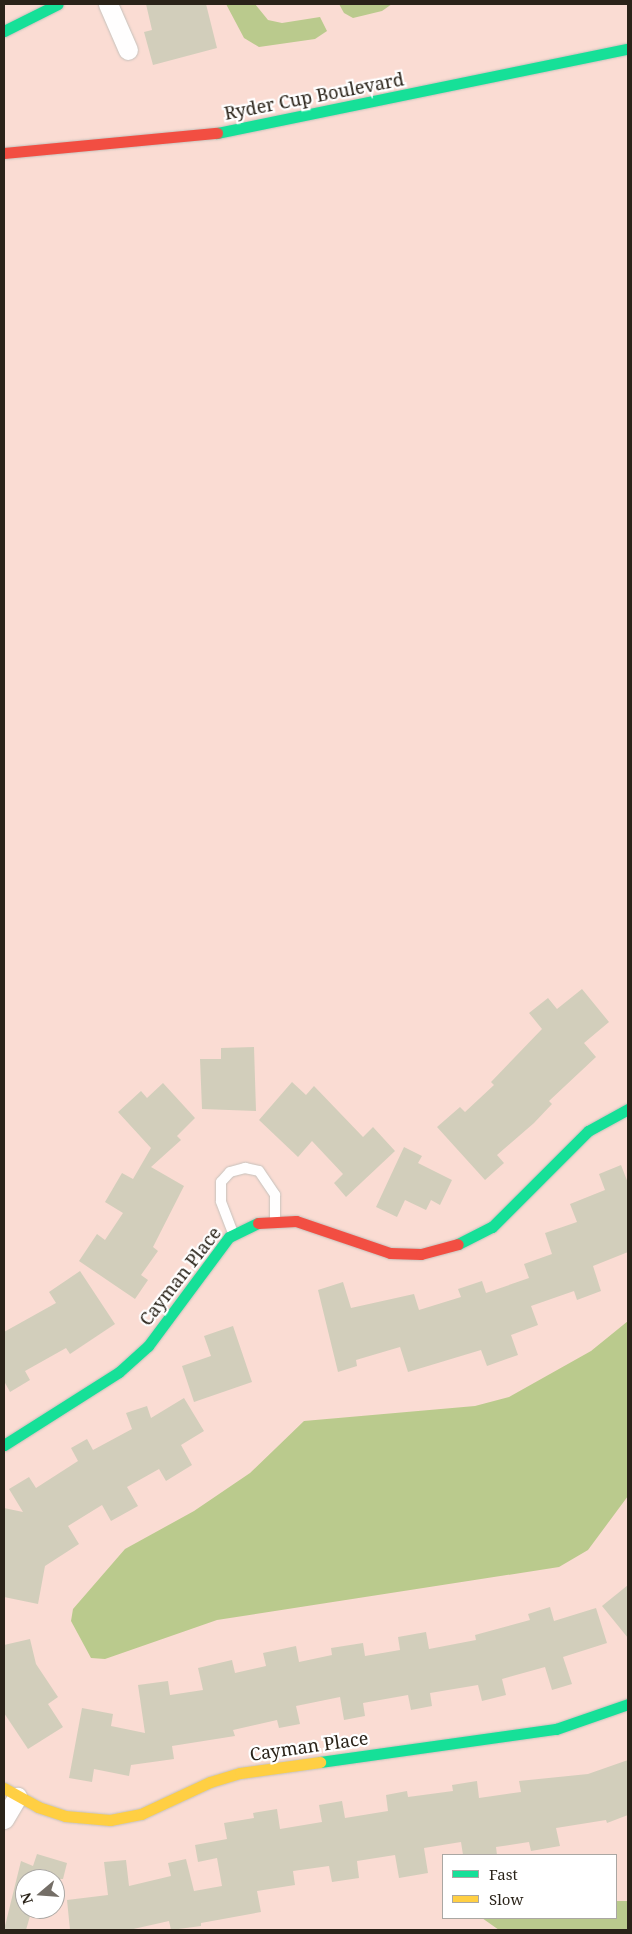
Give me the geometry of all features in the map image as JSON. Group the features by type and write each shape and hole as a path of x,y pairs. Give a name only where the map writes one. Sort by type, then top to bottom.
{"street":[{"path":"4,31 58,4"},
{"path":"108,4 128,50"},
{"name":"Ryder Cup Boulevard","path":"4,154 236,131 628,48"},
{"name":"Cayman Place","path":"4,1445 119,1372 148,1346 234,1234 253,1223 276,1220 310,1224 360,1246 390,1253 421,1254 451,1248 492,1227 588,1131 628,1109"},
{"name":"Cayman Place","path":"11,1792 72,1817 126,1818 240,1773 556,1729 628,1704"},
{"path":"4,1819 11,1792"}],"lane":[{"path":"234,1234 221,1202 221,1182 230,1172 244,1168 259,1171 269,1181 275,1195 276,1220"}],"shaded area":[{"path":"4,4 628,4 628,1930 4,1930"},
{"path":"226,4 255,4 268,20 282,23 320,17 327,31 315,39 259,47 244,38"},
{"path":"339,4 392,4 382,11 353,18 344,13"},
{"path":"628,1321 628,1496 588,1550 559,1567 217,1620 105,1659 91,1658 71,1621 73,1609 125,1549 194,1511 250,1473 304,1421 475,1406 509,1397 591,1351"},
{"path":"617,1901 628,1901 628,1930 499,1930 483,1919 617,1919"}],"building":[{"path":"146,4 206,4 217,48 153,65 144,32 152,30"},
{"path":"582,989 609,1022 584,1043 596,1057 549,1101 552,1104 534,1123 497,1155 504,1163 485,1180 437,1127 460,1107 465,1112 494,1085 491,1082 542,1029 529,1013 548,998 557,1009"},
{"path":"254,1047 256,1111 202,1109 200,1059 221,1059 221,1048"},
{"path":"292,1082 306,1095 314,1086 363,1137 373,1127 395,1151 346,1197 334,1183 343,1174 312,1141 298,1157 259,1120"},
{"path":"163,1083 195,1118 177,1136 181,1140 151,1167 184,1186 153,1247 158,1251 141,1275 148,1280 135,1299 79,1261 97,1234 105,1240 123,1213 105,1202 122,1173 133,1179 151,1148 118,1112 141,1091 147,1098"},
{"path":"404,1147 422,1156 418,1163 452,1180 440,1205 431,1200 426,1210 405,1200 397,1217 376,1207"},
{"path":"621,1165 628,1183 628,1252 593,1266 601,1291 577,1300 574,1291 531,1306 538,1325 511,1335 518,1355 487,1366 481,1350 408,1372 400,1347 356,1360 357,1366 338,1372 318,1290 343,1282 351,1308 414,1294 419,1310 461,1297 458,1289 482,1281 486,1293 529,1278 524,1264 552,1254 545,1233 577,1222 570,1204 605,1190 599,1174"},
{"path":"80,1271 115,1324 70,1354 66,1348 25,1371 30,1380 10,1392 4,1381 4,1332 56,1303 49,1292"},
{"path":"233,1326 252,1382 194,1402 182,1366 211,1356 204,1336"},
{"path":"184,1398 204,1431 181,1445 192,1465 166,1481 159,1469 127,1487 138,1506 111,1521 102,1505 68,1526 79,1544 45,1566 38,1604 4,1597 4,1508 23,1512 9,1489 29,1477 36,1488 78,1461 71,1448 87,1439 93,1450 132,1429 126,1413 147,1406 151,1418"},
{"path":"628,1585 628,1638 602,1606"},
{"path":"550,1607 554,1621 596,1608 607,1643 563,1657 572,1684 552,1690 545,1667 502,1679 506,1695 482,1701 478,1685 430,1693 432,1706 411,1710 408,1695 363,1703 365,1716 344,1720 340,1697 296,1706 300,1724 279,1728 277,1720 233,1730 235,1736 172,1746 174,1759 131,1765 129,1776 94,1769 92,1782 69,1778 82,1708 113,1714 111,1726 145,1733 138,1685 168,1681 170,1695 203,1690 198,1668 232,1660 235,1673 266,1666 263,1653 296,1646 299,1662 332,1655 331,1648 363,1643 365,1656 400,1650 398,1637 426,1632 429,1649 476,1640 475,1635 530,1620 528,1614"},
{"path":"30,1639 36,1664 58,1697 48,1704 63,1727 28,1749 4,1713 4,1645"},
{"path":"628,1760 628,1815 607,1823 606,1820 556,1828 560,1846 531,1851 529,1842 496,1847 497,1854 463,1854 461,1842 424,1848 428,1873 399,1878 395,1855 357,1861 359,1878 332,1882 329,1866 293,1871 295,1885 257,1891 261,1912 201,1923 201,1926 171,1930 169,1921 129,1930 70,1930 67,1900 108,1895 104,1862 126,1860 129,1886 171,1876 168,1863 186,1859 194,1891 222,1886 217,1858 198,1862 195,1845 227,1839 224,1823 254,1818 253,1813 277,1809 280,1829 322,1822 319,1805 342,1801 345,1818 388,1811 386,1795 407,1791 408,1797 453,1791 452,1785 477,1781 479,1798 521,1792 519,1781 588,1774"},
{"path":"37,1854 67,1863 65,1871 65,1869 19,1869 21,1861 33,1866"},
{"path":"15,1885 15,1919 29,1919 26,1930 4,1930"}],"traffic: fast":[{"path":"4,31 58,4"},
{"path":"217,133 628,49"},
{"path":"458,1244 492,1227 588,1131 628,1109"},
{"path":"4,1445 119,1372 148,1346 229,1237 258,1223"},
{"path":"320,1762 556,1729 628,1704"}],"traffic: slow":[{"path":"4,1788 38,1807 65,1816 110,1820 141,1814 210,1782 240,1773 320,1762"}],"traffic: jam":[{"path":"4,153 217,133"},
{"path":"258,1223 296,1221 390,1253 421,1254 458,1244"}]}
